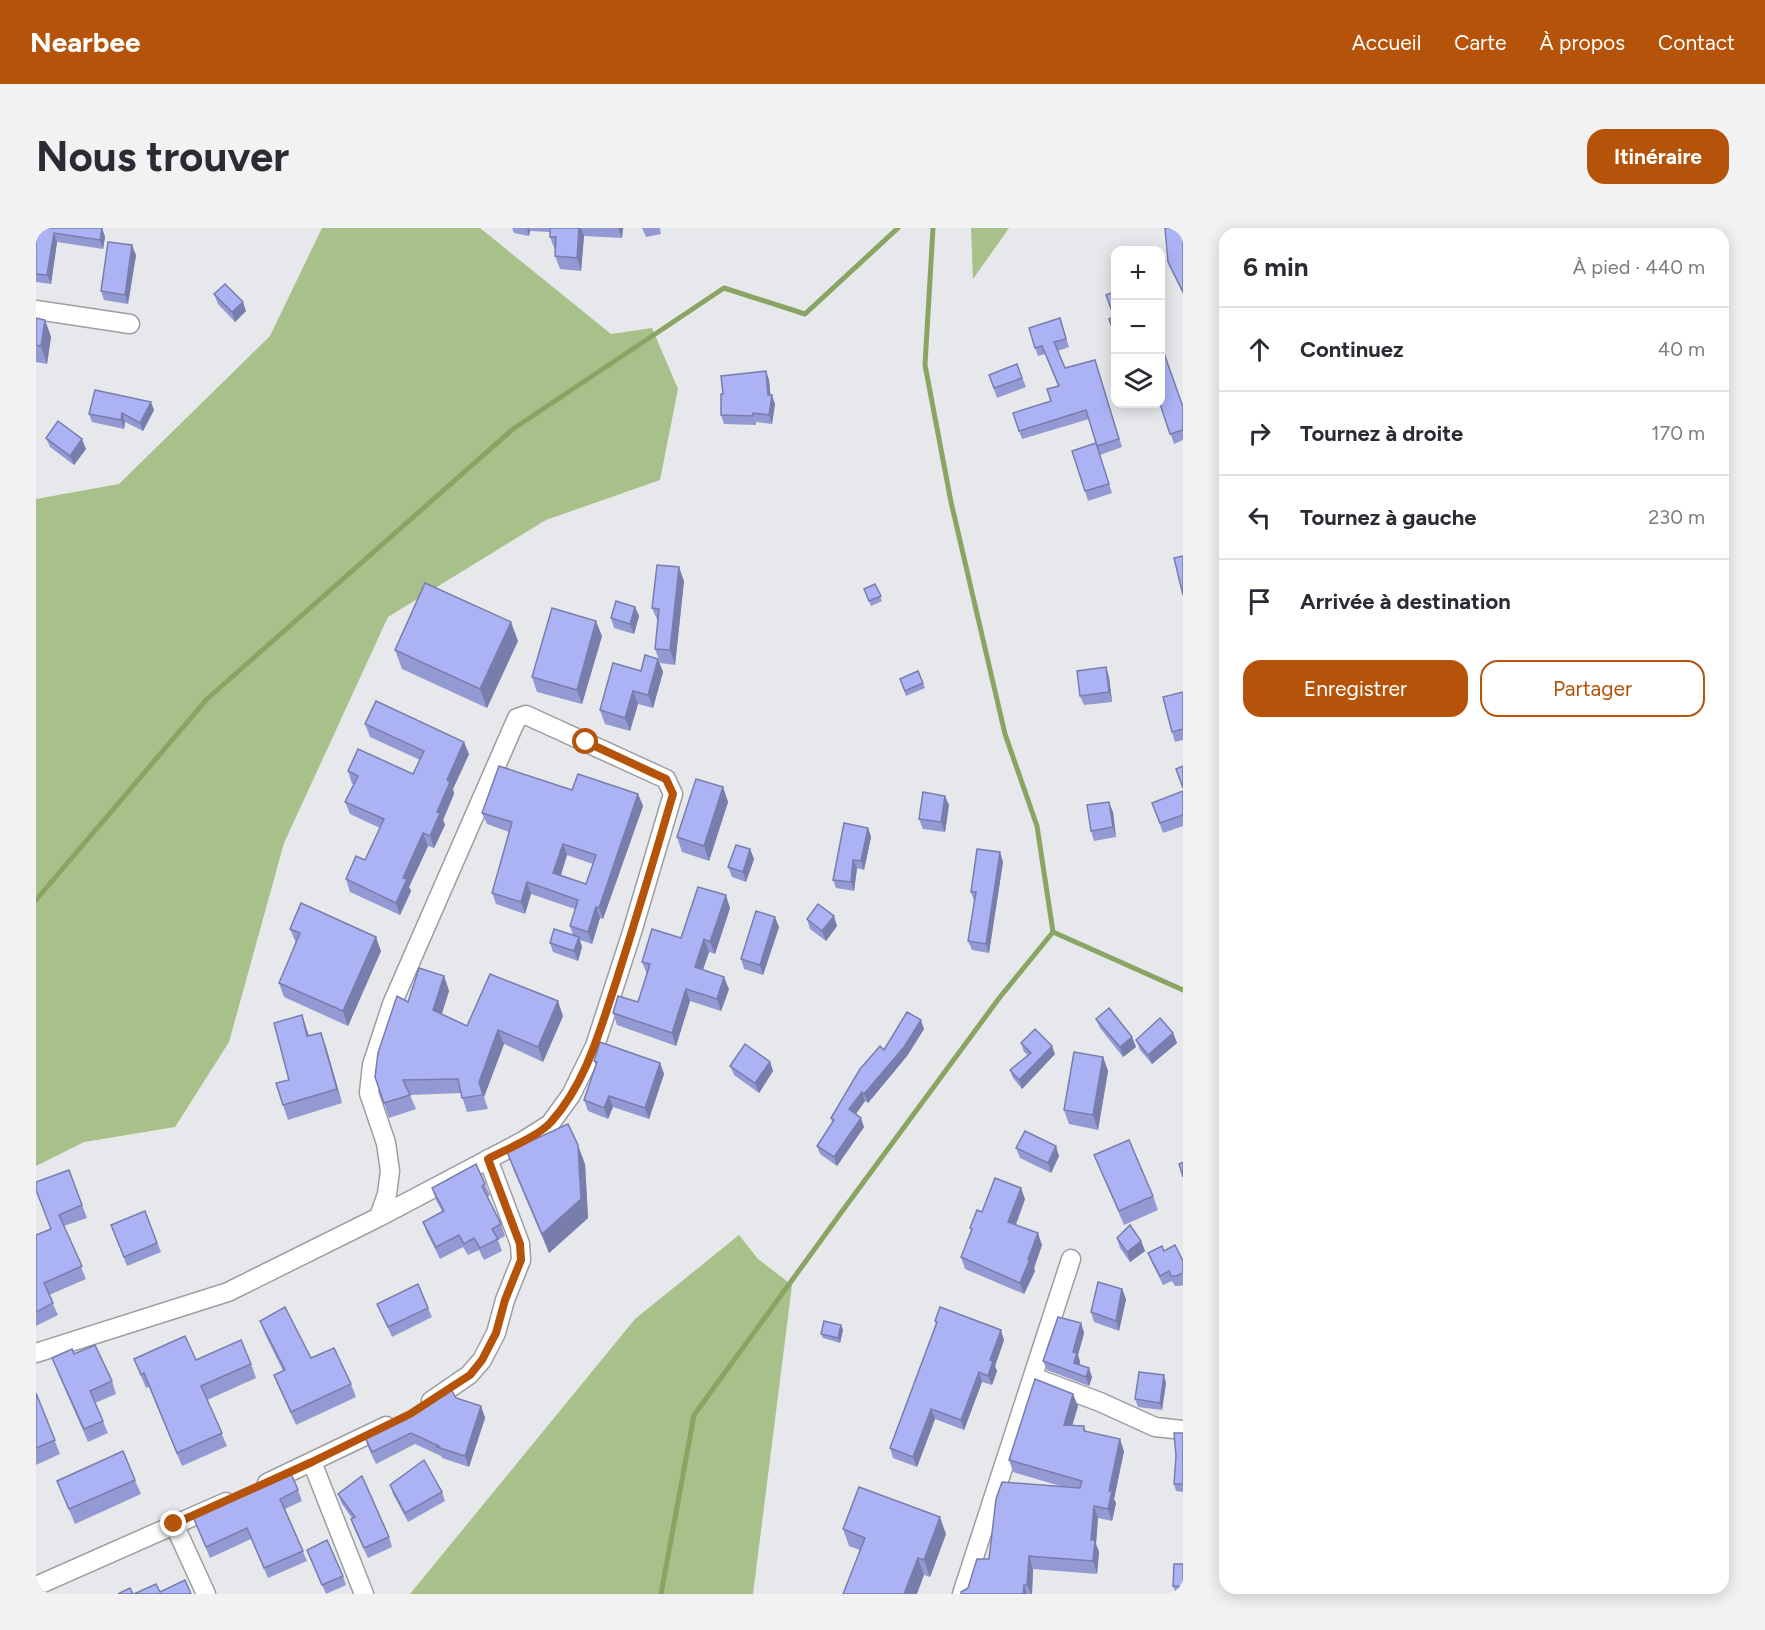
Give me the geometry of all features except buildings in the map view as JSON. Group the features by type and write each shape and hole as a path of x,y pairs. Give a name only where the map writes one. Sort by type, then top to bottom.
{"street":[{"path":"36,310 130,324"},
{"path":"36,1353 228,1292 379,1217 523,1141 550,1124 576,1085 595,1046 673,794 666,779 526,715 517,717 392,1004 372,1065 369,1093 386,1143 390,1171 387,1194 379,1217"},
{"path":"420,1408 470,1375 482,1360 496,1333 505,1300 521,1260 520,1244 488,1159"},
{"path":"962,1594 1071,1259"},
{"path":"1033,1377 1100,1402 1155,1427 1183,1430"},
{"path":"36,1586 312,1462 401,1419"},
{"path":"312,1462 364,1594"},
{"path":"174,1524 206,1594"}],"green space":[{"path":"322,228 480,228 611,334 652,328 678,389 660,480 546,520 388,617 284,843 229,1042 175,1127 84,1142 36,1166 36,499 119,484 270,336"},
{"path":"971,228 1009,228 973,279"},
{"path":"739,1235 758,1259 792,1285 753,1594 410,1594 635,1319"}],"waterway":[{"path":"36,900 207,699 513,429 724,288 805,314 898,228"},
{"path":"933,228 925,365 951,502 1005,734 1037,826 1053,932 1183,990"},
{"path":"661,1594 694,1415 1000,997 1053,932"}],"route":[{"path":"174,1524 216,1507 410,1414 470,1375 482,1360 496,1333 505,1300 521,1260 520,1244 488,1159 550,1124 571,1095 595,1046 673,794 666,779 586,742"}]}
